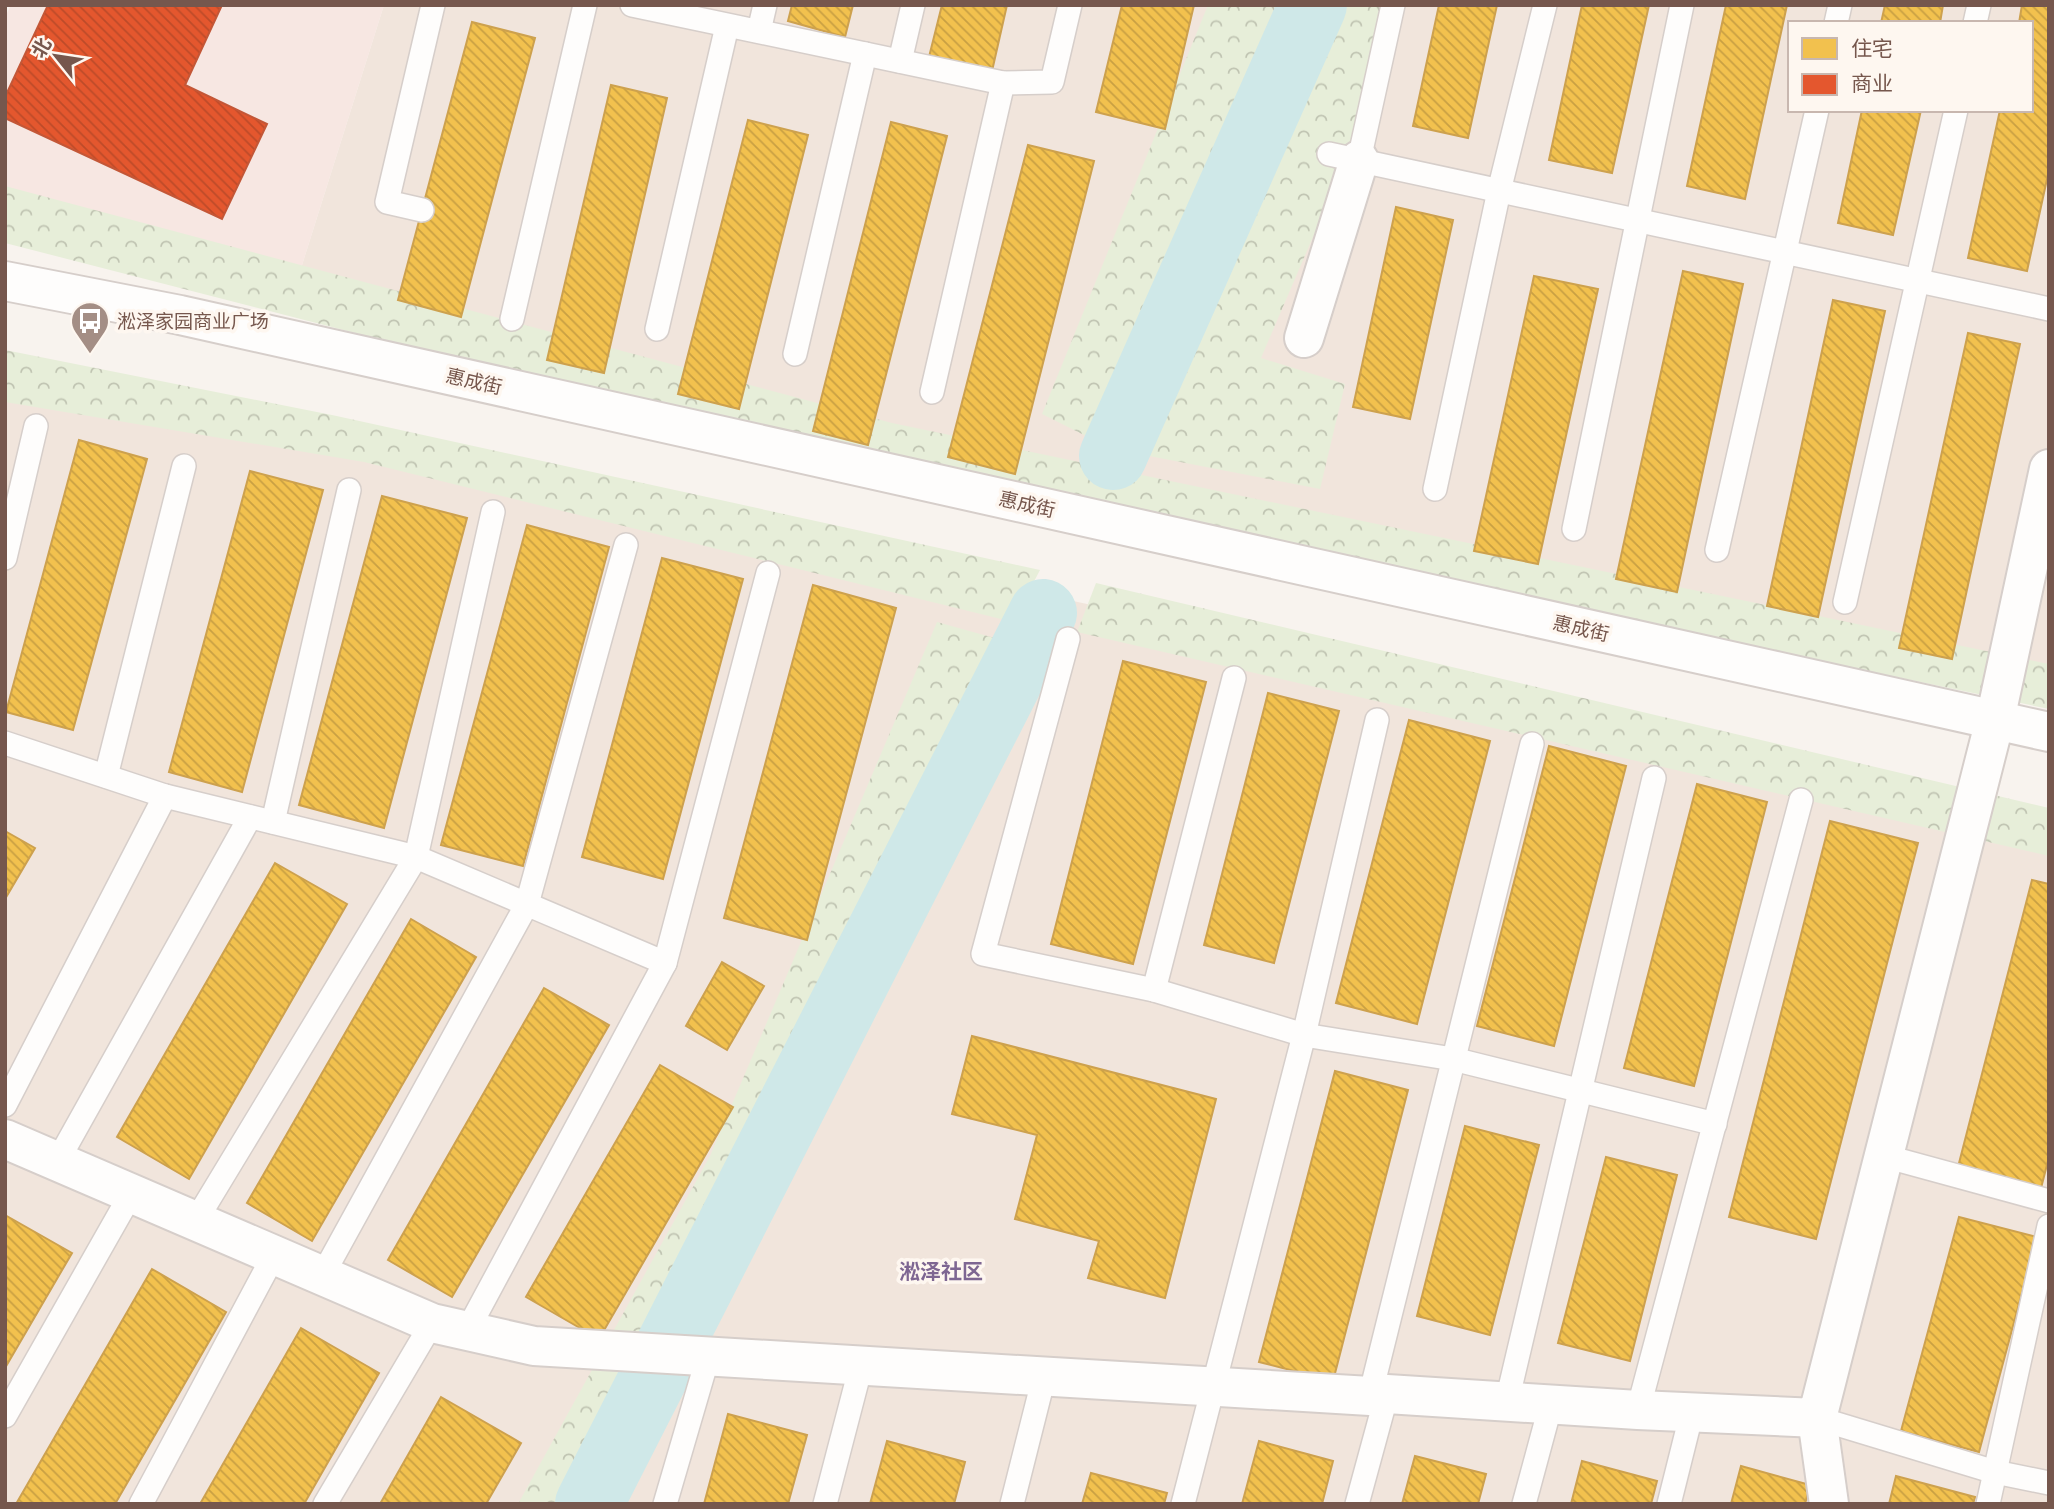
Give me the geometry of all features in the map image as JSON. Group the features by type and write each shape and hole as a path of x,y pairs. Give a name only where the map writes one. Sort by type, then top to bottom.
{"street":[{"path":"1304,338 1344,157"},
{"name":"惠成街","path":"5,281 207,321 2049,732"},
{"path":"1829,1504 1816,1418 1995,720 2049,469"},
{"path":"5,1139 195,1222 450,1327 534,1346 1214,1387 1816,1418"}],"lane":[{"path":"422,210 387,202 433,5"},
{"path":"512,319 585,5"},
{"path":"632,5 1003,83 1052,82 1070,5"},
{"path":"759,31 765,5"},
{"path":"900,61 913,5"},
{"path":"1393,5 1344,157 2049,309"},
{"path":"1435,489 1499,191 1545,5"},
{"path":"1574,529 1682,5"},
{"path":"657,329 727,26"},
{"path":"795,354 865,54"},
{"path":"932,392 1003,83"},
{"path":"1717,550 1816,112"},
{"path":"1845,602 1956,112"},
{"path":"5,558 36,426"},
{"path":"106,776 184,466"},
{"path":"273,822 349,489"},
{"path":"195,1222 416,857 493,512"},
{"path":"323,1276 527,904 626,545"},
{"path":"325,1504 450,1327 665,963 768,573"},
{"path":"1068,639 983,954 1154,990 1304,1035 1453,1059 1715,1124"},
{"path":"1154,990 1234,678"},
{"path":"1183,1504 1304,1035 1377,720"},
{"path":"5,743 165,796 416,857 665,963"},
{"path":"1357,1504 1378,1396 1453,1059 1532,744"},
{"path":"1507,1401 1654,778"},
{"path":"5,1105 165,796"},
{"path":"1637,1410 1801,800"},
{"path":"57,1162 250,817"},
{"path":"1884,1156 2049,1201"},
{"path":"5,1416 131,1194"},
{"path":"1988,1504 2049,1226"},
{"path":"141,1504 274,1255"},
{"path":"665,1504 708,1357"},
{"path":"825,1504 861,1366"},
{"path":"1012,1504 1044,1377"},
{"path":"1524,1504 1551,1404"},
{"path":"1669,1504 1692,1412"},
{"path":"1816,1418 1995,1472 2049,1483"}],"shaded area":[{"name":"淞泽家园商业广场","path":"11,5 384,5 291,300 5,220 5,17"},
{"path":"384,5 2049,5 2049,696 291,300"},
{"path":"5,371 1171,622 2049,829 2049,1504 5,1504"}],"green space":[{"path":"1208,5 1276,5 1088,437 1042,414"},
{"path":"1332,5 1397,5 1352,146 1261,358 1345,384 1320,489 1144,455"},
{"path":"5,186 892,423 2049,664 2049,709 815,451 5,243"},
{"path":"5,350 332,415 1040,570 1013,622 364,462 5,402"},
{"path":"1096,583 2049,808 2049,856 1077,632"},
{"path":"937,622 1009,642 580,1504 518,1504 710,1156"}],"building: 住宅":[{"path":"792,5 853,5 845,37 788,21"},
{"path":"942,5 1007,5 992,71 929,57"},
{"path":"1122,5 1194,5 1165,129 1096,112"},
{"path":"1439,5 1497,5 1468,138 1413,126"},
{"path":"1582,5 1649,5 1612,173 1549,160"},
{"path":"1726,5 1787,5 1745,199 1687,186"},
{"path":"1885,5 1943,5 1940,21 1881,21"},
{"path":"2022,5 2049,5 2049,170 2027,271 1968,258 2000,112 2033,112 2033,21 2019,21"},
{"path":"472,22 535,38 461,317 398,300"},
{"path":"611,85 667,98 604,373 547,360"},
{"path":"1862,112 1921,112 1893,235 1838,223"},
{"path":"748,120 808,135 739,409 678,394"},
{"path":"891,122 947,136 868,445 813,431"},
{"path":"1028,145 1094,161 1015,474 948,457"},
{"path":"1396,207 1453,220 1410,419 1353,407"},
{"path":"1683,271 1743,284 1677,592 1616,579"},
{"path":"1534,276 1598,289 1538,564 1474,551"},
{"path":"1833,300 1885,311 1818,617 1767,606"},
{"path":"1968,333 2020,344 1952,659 1899,648"},
{"path":"79,440 147,459 73,730 6,712"},
{"path":"250,471 323,490 242,792 169,772"},
{"path":"382,496 467,518 384,828 299,805"},
{"path":"527,525 609,547 523,866 441,845"},
{"path":"662,558 743,579 663,879 582,857"},
{"path":"813,585 896,608 807,940 724,918"},
{"path":"1123,661 1206,682 1133,964 1051,944"},
{"path":"1268,693 1339,711 1274,963 1204,945"},
{"path":"1409,720 1490,741 1417,1024 1336,1003"},
{"path":"1549,746 1626,766 1554,1046 1477,1026"},
{"path":"1697,784 1767,802 1694,1086 1624,1068"},
{"path":"1830,821 1918,843 1816,1239 1729,1217"},
{"path":"5,831 35,848 5,899"},
{"path":"275,863 347,904 189,1179 117,1137"},
{"path":"2032,880 2049,884 2049,1157 2041,1188 1958,1167"},
{"path":"411,919 476,957 312,1241 247,1203"},
{"path":"722,962 764,986 727,1050 686,1026"},
{"path":"544,988 609,1025 452,1297 388,1260"},
{"path":"972,1036 1216,1099 1165,1298 1088,1278 1099,1241 1015,1219 1037,1135 952,1114"},
{"path":"660,1065 733,1107 599,1339 526,1297"},
{"path":"1335,1071 1408,1090 1333,1381 1259,1362"},
{"path":"1465,1126 1539,1145 1490,1335 1417,1316"},
{"path":"1606,1157 1677,1175 1630,1361 1558,1343"},
{"path":"5,1215 72,1253 5,1368"},
{"path":"1959,1217 2037,1237 1979,1452 1901,1431"},
{"path":"152,1269 226,1312 115,1504 16,1504"},
{"path":"301,1328 379,1373 304,1504 200,1504"},
{"path":"441,1397 521,1443 486,1504 380,1504"},
{"path":"728,1414 807,1435 788,1504 704,1504"},
{"path":"887,1441 965,1462 954,1504 870,1504"},
{"path":"1259,1441 1333,1461 1322,1504 1242,1504"},
{"path":"1415,1456 1486,1474 1478,1504 1402,1504"},
{"path":"1582,1461 1657,1481 1651,1504 1571,1504"},
{"path":"1741,1466 1810,1485 1805,1504 1731,1504"},
{"path":"1091,1473 1167,1493 1164,1504 1082,1504"},
{"path":"1896,1476 1975,1497 1973,1504 1889,1504"}],"building: 商业":[{"path":"48,5 222,5 185,85 267,124 222,219 5,118 5,97"}],"waterway":[{"path":"1113,456 1313,5"},
{"path":"589,1504 1043,613"}],"place":[{"name":"淞泽家园商业广场","path":"90,355"}],"district":[{"name":"淞泽社区","path":"941,1272"}]}
